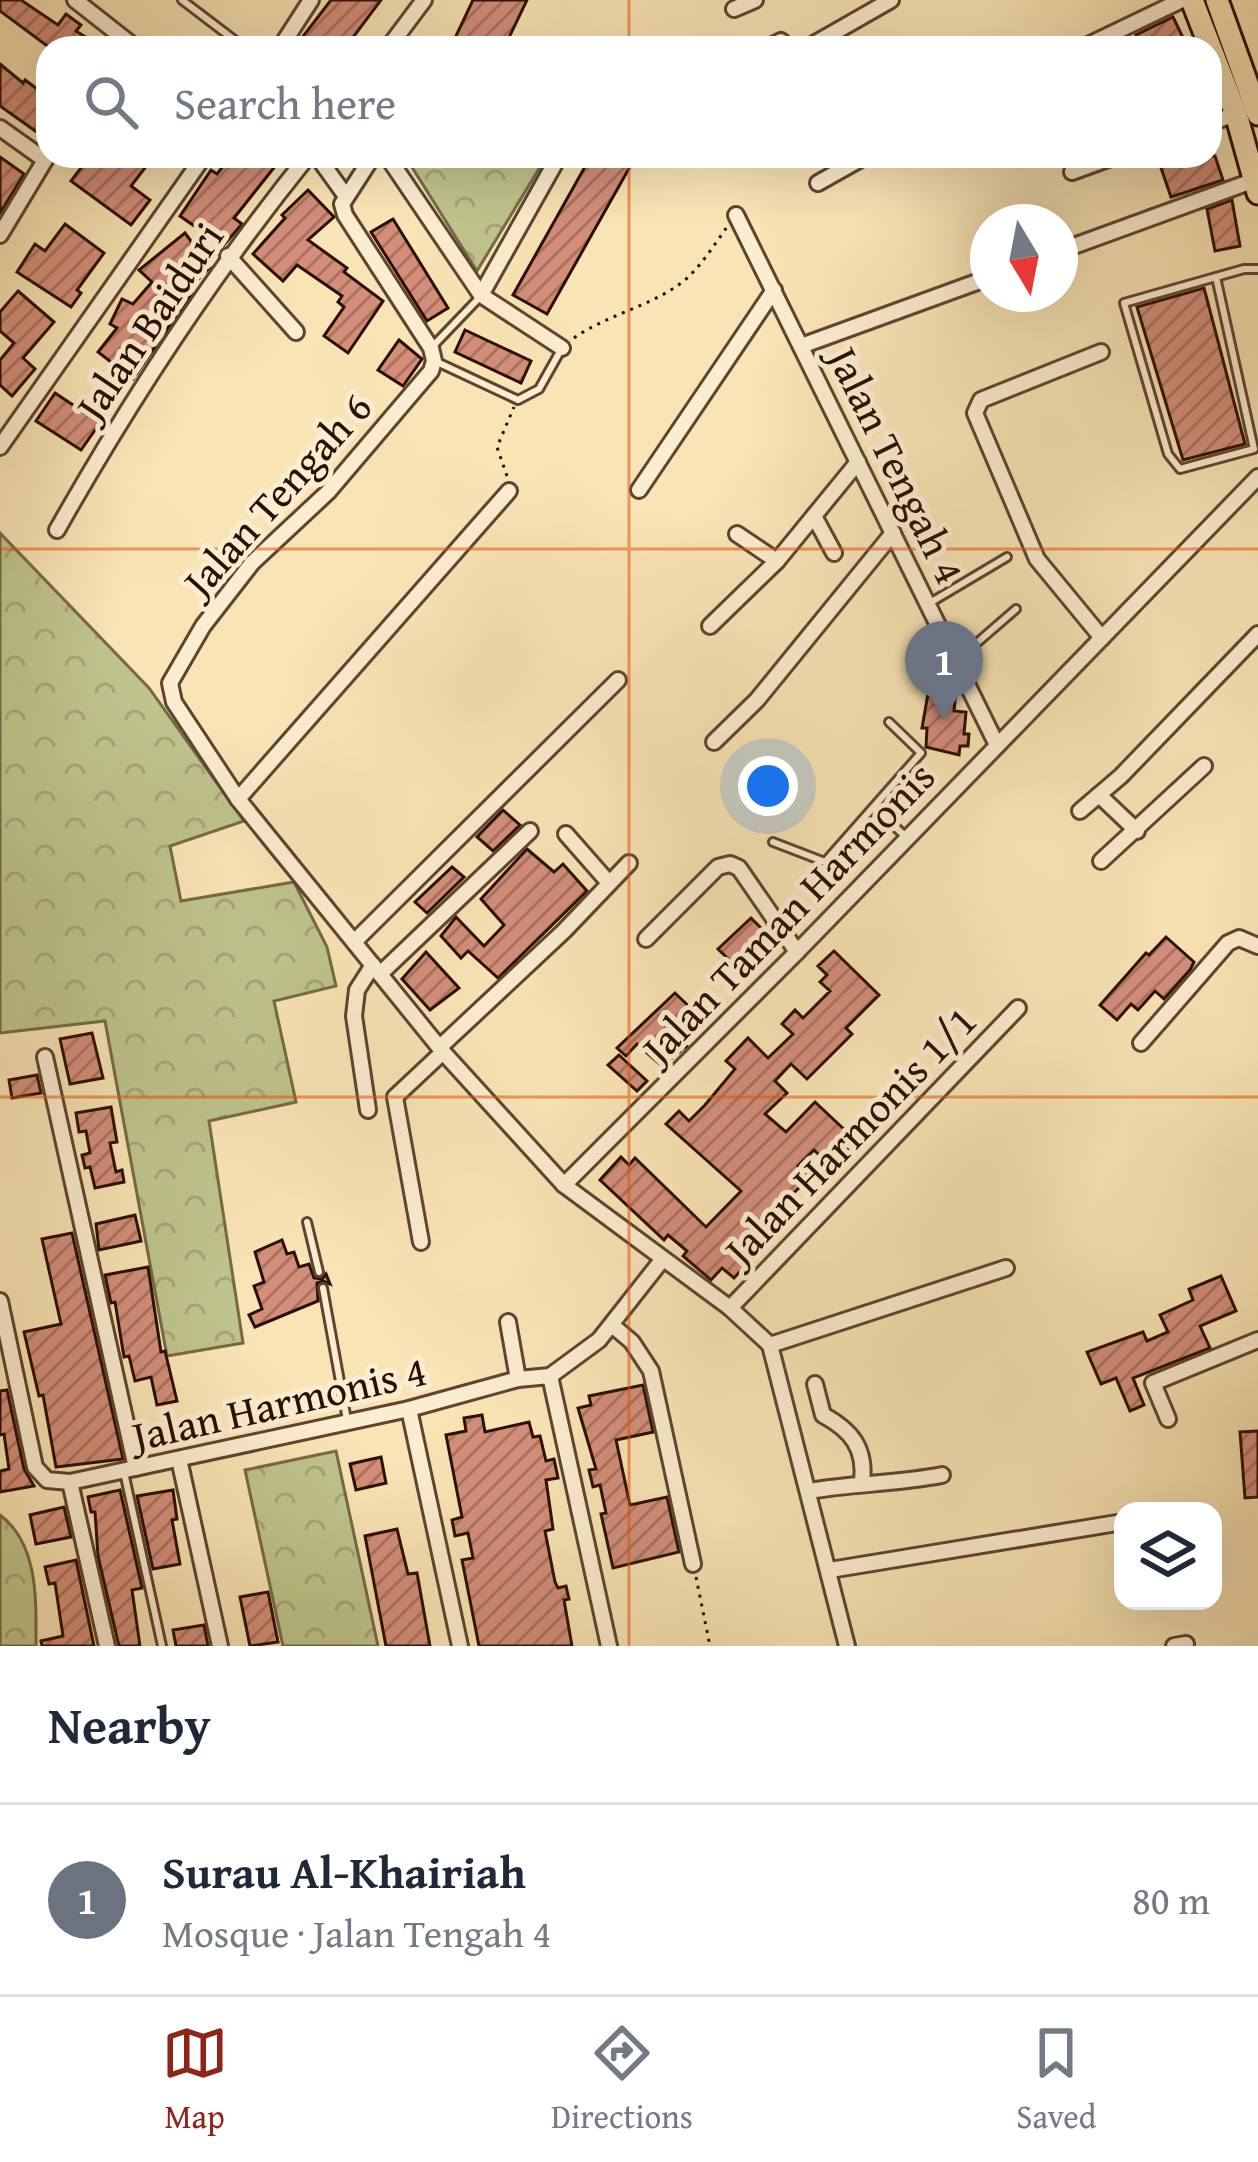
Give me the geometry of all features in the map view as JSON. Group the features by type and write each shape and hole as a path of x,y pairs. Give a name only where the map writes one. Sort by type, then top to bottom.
{"main road":[{"path":"1192,0 1209,36"},
{"path":"1217,0 1247,114 1256,186"},
{"path":"1222,62 1247,114"}],"street":[{"path":"75,0 121,36"},
{"path":"397,36 424,0"},
{"path":"734,9 755,0"},
{"path":"828,36 891,0"},
{"path":"1107,36 1182,0"},
{"path":"286,36 303,3"},
{"path":"0,128 36,154"},
{"path":"0,235 40,168"},
{"path":"0,447 196,168"},
{"name":"Jalan Baiduri","path":"57,530 106,444 228,256 302,168"},
{"path":"322,168 345,195"},
{"path":"364,168 345,195 345,214 432,354"},
{"path":"395,168 481,295 562,348"},
{"path":"481,295 546,168"},
{"path":"818,183 845,168"},
{"path":"1072,172 1083,168"},
{"path":"1078,245 1256,186"},
{"name":"Jalan Tengah 4","path":"737,216 997,746"},
{"path":"228,256 296,332"},
{"path":"801,346 970,285"},
{"path":"639,490 774,290"},
{"path":"1101,352 981,400 975,412 1037,559 1102,638"},
{"name":"Jalan Tengah 6","path":"432,354 431,371 328,492 252,563 203,626 170,683 174,702 238,800 442,1050 564,1185 730,1308 770,1346"},
{"path":"710,626 777,561 858,462"},
{"name":"Jalan Taman Harmonis","path":"564,1185 1258,477"},
{"path":"238,800 509,491"},
{"path":"814,516 834,553"},
{"path":"714,742 757,700 893,533"},
{"path":"737,535 777,561"},
{"path":"1080,812 1258,634"},
{"path":"354,942 618,680"},
{"path":"1101,861 1204,766"},
{"path":"1099,795 1137,831"},
{"path":"368,1110 354,1016 357,990 530,831"},
{"path":"566,834 609,884"},
{"path":"421,1242 394,1097 629,863"},
{"path":"646,939 718,868 730,864 739,868 797,952"},
{"path":"1141,1043 1228,943 1239,938 1258,946"},
{"name":"Jalan Harmonis 1/1","path":"730,1308 1018,1008"},
{"path":"45,1057 130,1470"},
{"path":"609,1646 550,1376 584,1353 612,1324 662,1260"},
{"path":"847,1646 770,1346 1006,1268"},
{"path":"0,1301 35,1468 47,1480 70,1482 107,1646"},
{"path":"508,1322 518,1379"},
{"path":"612,1324 652,1371 693,1564"},
{"path":"1168,1419 1153,1383 1258,1340"},
{"name":"Jalan Harmonis 4","path":"70,1482 409,1409 518,1379 550,1376"},
{"path":"815,1384 823,1415 849,1430 864,1467 862,1482"},
{"path":"409,1409 460,1646"},
{"path":"179,1460 220,1646"},
{"path":"809,1491 942,1475"},
{"path":"830,1570 1114,1523"}],"lane":[{"path":"182,0 229,36"},
{"path":"1216,277 1254,448 1180,469 1168,454 1124,303 1216,277 1258,269"},
{"path":"481,295 432,354 518,400 539,388 562,348"},
{"path":"928,604 1007,557"},
{"path":"956,661 1016,609"},
{"path":"773,842 825,862 921,753 889,722"},
{"path":"874,806 907,838"},
{"path":"307,1222 319,1272"},
{"path":"323,1288 348,1422"},
{"path":"130,1470 162,1646"}],"path":[{"path":"562,348 600,320 668,292 686,279 737,216"},
{"path":"509,491 496,447 518,400"},
{"path":"693,1564 710,1646"}],"green space":[{"path":"413,168 539,168 477,271"},
{"path":"0,533 149,688 244,821 170,846 181,901 294,882 327,947 336,986 274,1001 296,1102 209,1121 243,1343 167,1356 105,1021 0,1033"},
{"path":"336,1451 378,1646 283,1646 245,1470"},
{"path":"0,1515 13,1527 29,1557 36,1646 0,1646"}],"building":[{"path":"0,0 21,0 58,25 66,14 81,25 76,31 84,36 36,38 0,11"},
{"path":"331,0 381,0 354,36 303,36"},
{"path":"473,0 527,0 510,36 456,36"},
{"path":"1173,17 1182,36 1136,36"},
{"path":"0,64 36,88 36,132 0,106"},
{"path":"0,157 24,174 0,213"},
{"path":"81,168 145,168 131,186 150,200 131,225 71,181"},
{"path":"222,168 274,168 234,218 242,224 223,246 180,216 211,170 217,174"},
{"path":"584,168 629,168 547,314 513,295"},
{"path":"1161,168 1219,168 1223,180 1171,197"},
{"path":"308,190 334,217 308,240 383,301 348,353 324,336 344,307 338,302 342,296 297,265 283,281 253,254"},
{"path":"1232,200 1240,246 1215,251 1207,209"},
{"path":"393,219 448,308 427,321 371,232"},
{"path":"65,224 104,253 77,290 81,293 71,307 17,272 35,244 45,251"},
{"path":"185,233 210,267 188,290 192,293 133,379 98,352 117,328 110,324 122,299 133,304 152,282 139,270"},
{"path":"1204,288 1245,444 1183,460 1137,307"},
{"path":"18,291 54,322 23,358 35,369 12,396 0,385 0,360 14,343 0,331 0,312"},
{"path":"465,330 531,361 521,383 455,352"},
{"path":"399,340 422,359 403,386 378,370"},
{"path":"55,393 100,423 81,450 36,421"},
{"path":"929,688 956,690 954,711 966,712 968,746 960,746 959,755 926,747 927,728 922,728"},
{"path":"503,810 520,825 493,851 477,837"},
{"path":"527,849 554,872 563,864 587,891 498,978 468,951 461,958 441,936 456,917 484,946 504,925 481,899"},
{"path":"452,867 464,877 427,913 415,902"},
{"path":"751,918 779,946 748,978 718,949"},
{"path":"1166,937 1194,962 1190,970 1164,999 1155,991 1138,1010 1131,1004 1117,1020 1100,1005"},
{"path":"834,951 879,995 846,1028 852,1034 807,1079 791,1064 775,1081 787,1093 765,1114 786,1132 815,1102 848,1133 840,1142 852,1154 836,1171 814,1150 798,1166 810,1178 756,1227 765,1236 742,1259 747,1264 734,1278 722,1268 711,1280 683,1256 687,1251 668,1235 664,1240 600,1180 621,1157 629,1165 635,1158 706,1227 741,1191 666,1124 679,1111 689,1121 705,1105 735,1069 726,1061 748,1038 768,1058 793,1034 782,1024 795,1010 803,1018 830,991 820,982 827,975 818,966"},
{"path":"426,952 459,988 430,1010 402,979"},
{"path":"675,993 702,1019 684,1041 687,1046 662,1066 637,1044 626,1056 617,1048"},
{"path":"92,1033 103,1078 70,1084 60,1039"},
{"path":"619,1055 647,1081 637,1091 608,1065"},
{"path":"37,1075 41,1093 12,1098 9,1080"},
{"path":"111,1107 117,1142 110,1143 116,1172 122,1170 124,1182 95,1188 82,1155 90,1153 86,1131 79,1132 76,1113"},
{"path":"135,1215 141,1241 99,1250 96,1224"},
{"path":"72,1233 123,1459 56,1467 43,1395 39,1396 24,1332 61,1324 42,1239"},
{"path":"282,1240 287,1254 294,1252 299,1267 309,1264 314,1278 326,1274 330,1284 317,1283 318,1301 255,1327 249,1315 262,1309 254,1286 264,1282 255,1252"},
{"path":"148,1267 161,1352 165,1351 177,1401 157,1405 151,1377 135,1381 129,1356 124,1357 115,1302 111,1303 105,1275"},
{"path":"1221,1276 1236,1311 1200,1326 1210,1348 1133,1378 1144,1405 1130,1411 1116,1378 1101,1384 1087,1352 1143,1332 1147,1341 1168,1332 1160,1315 1193,1300 1189,1289"},
{"path":"643,1385 653,1432 616,1440 630,1505 667,1497 679,1552 613,1568 600,1485 593,1487 589,1470 596,1469 578,1408 591,1405 589,1396"},
{"path":"7,1390 24,1469 34,1486 0,1492 0,1471 9,1469 4,1434 0,1435 0,1391"},
{"path":"482,1415 485,1432 529,1422 533,1437 540,1436 546,1461 554,1459 558,1478 546,1480 553,1529 545,1531 555,1582 558,1588 566,1586 572,1646 479,1646 462,1560 473,1558 468,1533 455,1536 452,1520 462,1517 446,1435 466,1431 464,1418"},
{"path":"1258,1431 1258,1497 1245,1498 1240,1432"},
{"path":"381,1457 386,1483 356,1490 350,1464"},
{"path":"120,1490 142,1588 132,1590 140,1646 119,1646 98,1556 95,1512 91,1512 88,1497"},
{"path":"173,1490 177,1519 172,1520 180,1564 153,1569 137,1496"},
{"path":"64,1507 71,1537 36,1544 30,1515"},
{"path":"397,1529 408,1574 417,1573 430,1646 386,1646 365,1536"},
{"path":"76,1560 94,1646 42,1646 41,1641 63,1636 55,1583 49,1584 45,1567"},
{"path":"268,1592 278,1642 250,1646 240,1597"},
{"path":"204,1625 208,1646 176,1646 173,1630"}],"place":[{"name":"Surau Al-Khairiah","path":"944,720"}]}
